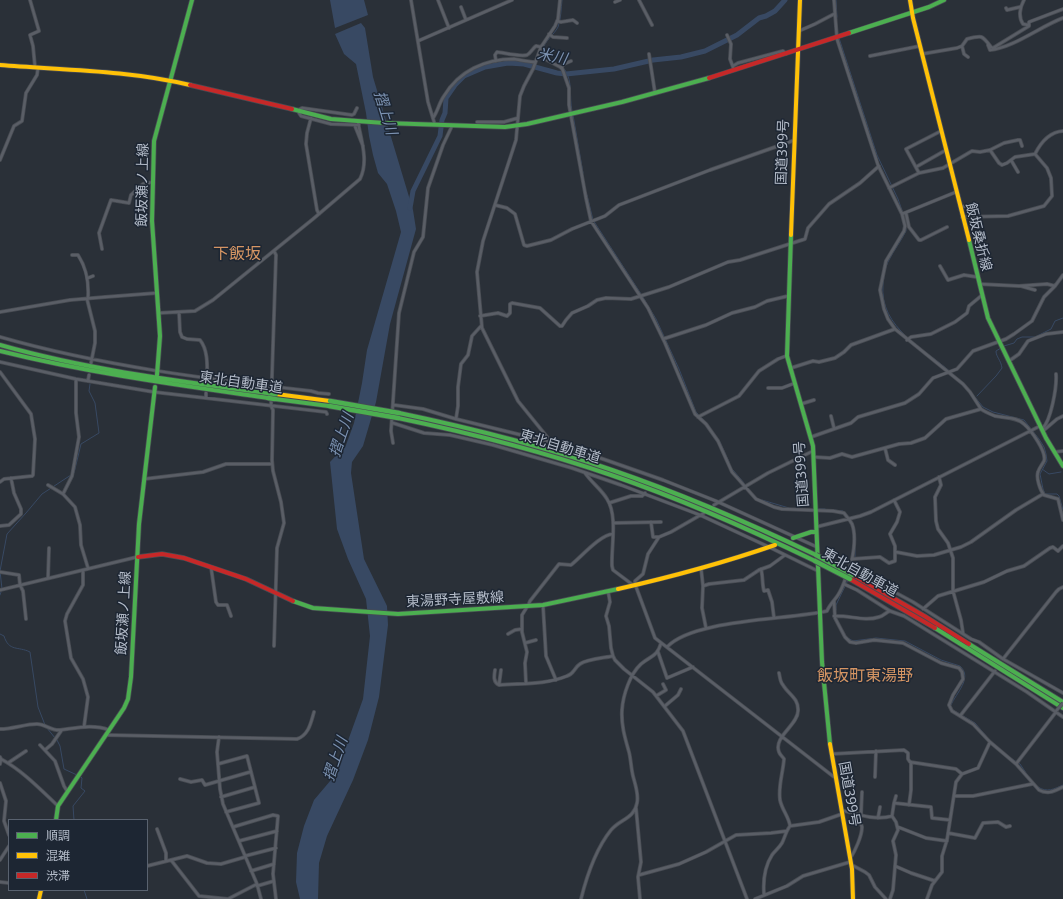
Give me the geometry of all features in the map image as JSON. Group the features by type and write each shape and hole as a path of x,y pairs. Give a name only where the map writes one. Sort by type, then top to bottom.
{"main road":[{"name":"飯坂瀬ノ上線","path":"158,373 160,344 152,220 154,141 192,0"},
{"name":"国道399号","path":"800,0 787,356 811,437 813,451 822,662 835,777 850,862 853,899"},
{"name":"飯坂桑折線","path":"910,0 981,296 988,318 1042,429 1063,466"},
{"path":"0,65 138,75 170,80 331,119 358,124 505,127 518,126 571,114 692,84 733,68 786,54 929,7 944,0"},
{"name":"東北自動車道","path":"0,346 100,369 398,415 495,439 622,478 718,515 815,558 932,620 1063,702"},
{"name":"東北自動車道","path":"0,351 63,367 116,377 268,396"},
{"name":"飯坂瀬ノ上線","path":"56,819 58,806 124,708 130,687 139,524 155,390"},
{"path":"794,537 816,529"},
{"name":"東湯野寺屋敷線","path":"138,557 151,554 165,554 184,558 246,579 307,606 335,611 398,614 543,605 663,579 775,545"},
{"name":"東北自動車道","path":"852,577 1063,708"}],"street":[{"path":"0,160 14,126 22,120 25,95 37,75 30,35 39,31 30,0"},
{"path":"411,0 428,102 435,125"},
{"path":"438,0 449,28"},
{"path":"418,41 512,0"},
{"path":"552,447 548,438 518,402 481,326 477,272 483,241 516,140 521,92 533,69 541,47 558,21 560,0"},
{"path":"615,2 620,0"},
{"path":"639,0 652,25"},
{"path":"834,0 834,14 838,36 879,166 891,187 909,227 919,240 947,227"},
{"path":"1024,0 1020,7 1022,22 1023,24 1028,25"},
{"path":"461,7 466,20"},
{"path":"1006,8 1007,10 1020,7"},
{"path":"922,54 962,46 967,39 981,36 985,38 991,47 995,47 1028,25 1029,22 1063,9"},
{"path":"799,31 834,14"},
{"path":"988,43 990,50 1002,47 1063,18"},
{"path":"558,21 573,20 577,23"},
{"path":"550,35 567,38"},
{"path":"728,38 732,46 730,60 733,68"},
{"path":"496,61 495,55 497,52 526,55 536,46 541,47"},
{"path":"870,56 920,46"},
{"path":"962,46 964,54 968,56"},
{"path":"540,52 545,59 562,67 564,71 569,88 568,98 584,191 593,221 642,296 664,339 694,410 718,441 729,467 756,499 782,509 842,512 850,519 852,525 854,558 852,567 845,584 830,604 828,611 706,628 685,634 667,646"},
{"path":"649,54 655,93"},
{"path":"433,118 443,96 463,74 472,68 496,61 514,59 536,62"},
{"path":"562,67 571,61"},
{"path":"158,313 195,310 203,306 232,286 360,179 362,172 363,146 358,124 331,124 301,116 300,111 302,108 352,115 357,108"},
{"path":"311,118 306,144 317,210 319,214"},
{"path":"477,122 504,122 518,118"},
{"path":"393,443 391,432 399,313 414,252 423,237 428,188 450,126"},
{"path":"919,173 906,149 941,131"},
{"path":"1035,154 1043,140 1056,132 1063,131"},
{"path":"495,205 507,208 515,214 526,246 552,240 572,229 605,216 619,205 794,140"},
{"path":"891,187 919,173 943,168 972,151 980,152 990,150 1004,143 1019,140 1022,146"},
{"path":"916,167 946,150"},
{"path":"990,150 1001,164 1007,163 1016,157 1035,154"},
{"path":"962,218 1014,215 1044,206 1052,196 1051,178 1047,168 1035,154"},
{"path":"1011,160 1018,172"},
{"path":"480,316 498,313 507,316 510,313 510,304 512,303 540,308 551,319 562,326 572,313 588,306 596,300 606,298 631,299 642,296 669,287 728,262 805,239 808,228 829,204 860,183 879,166"},
{"path":"102,249 100,230 111,200 128,203 131,195 143,184 153,182"},
{"path":"904,214 956,192"},
{"path":"960,207 976,204"},
{"path":"904,214 905,229 886,262 880,290 888,319 895,329 968,389 981,408 993,415 1020,421 1025,424 1042,447 1044,454 1044,461 1038,470 1037,475 1043,494 1058,499 1063,520"},
{"path":"274,251 276,255 273,386 271,406 272,464 284,523 278,548 274,646"},
{"path":"72,255 78,255 84,265 88,278 88,298 95,331 92,362"},
{"path":"940,266 948,280 964,275 977,277"},
{"path":"811,437 850,423 858,417 905,403 919,394 933,378 953,371 962,365 973,350 1000,343 1014,334 1032,321 1044,297 1063,275"},
{"path":"88,278 94,276"},
{"path":"979,284 1021,286 1047,284 1055,286"},
{"path":"1021,286 1035,290"},
{"path":"0,312 88,298 157,294"},
{"path":"664,339 706,325 732,313 755,307 767,301 788,296"},
{"path":"908,339 931,334 955,322 967,313 969,306 981,296"},
{"path":"179,312 180,332 182,337 200,340 202,343 206,356 207,383"},
{"path":"456,419 458,387 462,364 468,355 472,336 481,326"},
{"path":"790,369 813,361 819,362 836,358 851,345 895,329"},
{"path":"1009,361 1019,354 1028,341 1046,334 1063,332"},
{"path":"0,337 92,362 158,373 207,377 329,394"},
{"path":"699,416 739,396 759,371 778,359 787,356"},
{"path":"0,362 88,381 206,398 326,412 327,414"},
{"path":"0,372 30,412 35,433 33,475 4,479 0,482"},
{"path":"1042,429 1048,420 1056,384 1056,374"},
{"path":"88,381 90,375"},
{"path":"63,494 72,476 79,437 76,414 76,379"},
{"path":"768,388 782,388 795,383"},
{"path":"313,397 314,392"},
{"path":"206,393 206,398"},
{"path":"801,404 814,400"},
{"path":"394,405 423,409 456,419 550,442 641,472 718,502 817,547"},
{"path":"813,457 830,458 842,454 852,457 921,439 930,434 946,419 981,408"},
{"path":"831,416 834,428"},
{"path":"816,529 871,512 1030,431 1042,429 1063,416"},
{"path":"392,423 424,433 468,438 555,462 645,493 700,515 770,547 818,572"},
{"path":"885,448 888,460 895,465"},
{"path":"714,506 718,502 774,470 813,451"},
{"path":"1054,452 1063,451"},
{"path":"144,479 203,472 226,464 272,464"},
{"path":"585,473 606,496 609,503 613,523 613,570 634,585 655,638 835,777"},
{"path":"939,477 942,485 935,498 936,521 938,529 948,543 953,558 953,591 961,620 963,634"},
{"path":"0,526 9,525 21,514 21,509 14,493 11,478"},
{"path":"48,486 63,494 75,507 80,525 81,545 88,568"},
{"path":"609,503 631,496 642,496 645,493"},
{"path":"896,552 921,556 934,555 951,550 971,542 1016,510 1043,494"},
{"path":"854,558 880,557 890,562 895,561 895,544 890,534 900,512 894,500"},
{"path":"651,522 652,535 653,537 658,537 671,532 704,513"},
{"path":"613,523 661,522"},
{"path":"526,683 525,667 527,652 522,629 522,613 559,564 571,565 603,538 609,534 613,534"},
{"path":"634,585 635,581 643,574 648,554 658,537"},
{"path":"923,609 938,596 984,582 1007,571 1024,566 1050,548 1053,547 1058,551 1063,546"},
{"path":"48,578 49,548"},
{"path":"703,586 744,580 761,569 770,566 786,555"},
{"path":"0,590 138,557"},
{"path":"211,567 216,602 218,605 227,605 231,616"},
{"path":"852,567 861,574 923,609 1003,659 1063,692"},
{"path":"701,568 703,586 702,608 706,628"},
{"path":"761,569 764,591 768,590 771,598 774,618"},
{"path":"82,570 83,585 67,614 65,621 71,658 83,679 88,697 84,727"},
{"path":"0,572 18,573 20,585 23,591 26,619"},
{"path":"845,584 995,671 1063,717"},
{"path":"1003,659 1056,592 1063,587"},
{"path":"608,591 610,602 606,616 609,626 613,656 615,660 632,677 648,688 656,696 683,731 747,899"},
{"path":"834,600 836,616 845,637 850,642 856,643 874,640 903,643 941,663 959,668 962,672 963,679 953,695 949,705 952,711 961,715 973,724 990,742 1016,762 1032,784 1039,790 1049,792 1063,787"},
{"path":"543,605 546,656 556,680"},
{"path":"836,616 846,616 858,619 878,617 892,610"},
{"path":"508,634 515,630 522,629"},
{"path":"525,643 536,640"},
{"path":"640,899 639,875 641,862 636,807 637,792 624,736 622,716 625,693 632,677 640,665 658,652 661,643"},
{"path":"658,652 667,678 693,667"},
{"path":"495,670 494,680 499,685 540,683 556,680 572,674 580,663 613,656"},
{"path":"499,685 501,670"},
{"path":"961,715 995,671"},
{"path":"764,894 764,874 767,866 772,854 782,843 790,826 780,798 780,783 784,759 780,754 778,746 786,730 797,718 798,711 795,699 783,686 779,673"},
{"path":"656,696 666,690 663,684"},
{"path":"665,706 678,696 681,689"},
{"path":"1016,762 1063,702"},
{"path":"0,728 13,728 36,724 57,730 102,727 108,732 219,737 300,738 308,730 314,712"},
{"path":"45,750 52,744 61,730"},
{"path":"219,737 217,752 221,797 257,885 261,899"},
{"path":"927,899 935,881 942,872 942,856 947,841 956,782 962,774 978,768 990,742"},
{"path":"40,745 55,760 67,792"},
{"path":"832,754 906,750 908,753 908,759 911,762 911,790 909,805"},
{"path":"8,763 26,751"},
{"path":"875,777 876,751"},
{"path":"218,764 247,756 259,803 226,812"},
{"path":"0,764 1,758 36,784 58,806"},
{"path":"911,762 956,769 962,774"},
{"path":"180,779 191,782 201,779 205,785 250,772"},
{"path":"0,783 6,801 4,816 8,828"},
{"path":"954,796 973,796 1032,784"},
{"path":"221,797 255,787"},
{"path":"755,899 764,894 787,886 803,876 850,862 861,830 861,824 858,818 862,792"},
{"path":"890,899 893,890 896,855 893,843 898,830 898,826 892,816 896,796"},
{"path":"894,803 931,807 932,818 950,820"},
{"path":"581,899 588,872 602,843 615,826 629,818 636,807"},
{"path":"878,818 880,807"},
{"path":"790,826 819,822 841,812 878,818 892,816"},
{"path":"232,827 273,815 278,816 274,864 276,899"},
{"path":"948,833 975,838 983,823 998,822 1006,827 1010,826"},
{"path":"898,826 926,838 947,841"},
{"path":"157,829 166,853 166,861"},
{"path":"239,841 277,831"},
{"path":"639,875 679,864 725,842 736,835 787,831"},
{"path":"0,860 8,848"},
{"path":"148,866 187,856 207,863 221,864 276,848"},
{"path":"171,860 199,896 228,899 257,885 274,881"},
{"path":"850,862 869,876 875,887 886,899"},
{"path":"250,871 274,864"},
{"path":"895,866 935,881"}],"water":[{"path":"330,0 364,0 368,15 335,28"},
{"path":"361,23 365,28 373,77 413,210 416,229 390,324 376,402 363,446 352,462 351,473 364,559 387,606 388,625 379,697 368,740 353,780 327,836 319,863 318,899 300,899 296,882 297,853 304,826 314,800 336,774 363,699 370,636 366,599 348,559 337,529 330,462 346,445 354,423 367,350 401,232 387,184 378,173 373,155 356,64 344,54 335,34"}],"waterway":[{"path":"562,0 558,27 545,44 543,53 548,59 563,67 565,70 570,85 572,111"},
{"name":"米川","path":"410,208 413,191 440,136 442,120 445,113 446,98 455,85 464,76 485,67 508,63 524,64 566,74 614,69 653,60 681,57 705,51 737,35 759,18 775,11 785,0"},
{"path":"836,0 837,17"},
{"path":"839,38 877,155 898,199 905,219 906,231 893,253 884,275 884,300 888,313 906,336 954,375"},
{"path":"573,115 583,173"},
{"path":"587,195 593,220 656,319 679,369 696,412 706,422 720,442 729,462"},
{"path":"1004,346 1014,343 1017,339 1022,337 1035,337 1051,329 1055,321 1063,318"},
{"path":"977,396 1002,368 996,351 1001,348"},
{"path":"0,595 2,589 0,571 7,534 42,494 74,473 81,444 99,433 95,403 89,391 90,384"},
{"path":"970,391 983,407 993,412 1024,420 1039,439 1044,447 1047,461 1040,474 1043,489 1045,494 1057,494 1059,496 1063,510"},
{"path":"1042,469 1049,474 1061,472"},
{"path":"733,470 744,483"},
{"path":"752,493 757,498"},
{"path":"762,500 789,508"},
{"path":"817,509 825,509"},
{"path":"833,510 843,511 849,517"},
{"path":"855,547 855,557"},
{"path":"836,610 836,605 848,580"},
{"path":"842,629 846,637 853,641 876,638 905,641 941,660 960,666 964,671 964,680 951,705"},
{"path":"0,634 4,636 11,647 30,652 38,707 45,725"},
{"path":"953,710 975,723 987,737"},
{"path":"47,728 55,738"},
{"path":"57,740 60,746 64,769 77,775"},
{"path":"1009,757 1020,764 1030,779"},
{"path":"74,819 73,806 85,791 81,788 82,778 80,776"},
{"path":"1038,787 1047,790 1063,785"},
{"path":"84,891 87,899"}],"traffic: fast":[{"path":"157,375 160,336 152,221 154,141 192,0"},
{"path":"849,33 929,7 944,0"},
{"path":"292,109 331,119 384,123 505,127 527,124 622,102 709,78"},
{"path":"791,235 787,356 813,446 822,662 830,744"},
{"path":"969,240 988,318 1046,438 1063,466"},
{"path":"0,345 33,354 133,374 268,393"},
{"path":"0,351 100,372 268,398"},
{"path":"56,819 58,806 124,708 128,699 131,677 139,524 155,387"},
{"path":"268,393 276,394"},
{"path":"268,398 275,399"},
{"path":"275,399 329,406"},
{"path":"330,401 399,413"},
{"path":"329,406 398,418"},
{"path":"399,413 507,438 612,470 715,510 816,555"},
{"path":"398,418 505,443 611,475 714,515 815,561"},
{"path":"793,538 811,532 816,532"},
{"path":"816,555 853,575"},
{"path":"815,561 850,579"},
{"path":"293,601 313,608 398,614 543,605 618,589"},
{"path":"935,628 1063,708"},
{"path":"969,644 1063,702"}],"traffic: slow":[{"path":"791,235 800,0"},
{"path":"910,0 913,18 969,240"},
{"path":"0,65 119,73 190,85"},
{"path":"276,394 330,401"},
{"path":"618,589 658,580 736,558 775,545"},
{"path":"830,744 852,869 853,899"},
{"path":"39,899 41,891"}],"traffic: jam":[{"path":"709,78 849,33"},
{"path":"190,85 292,109"},
{"path":"138,557 162,554 184,558 246,579 293,601"},
{"path":"853,575 926,617 969,644"},
{"path":"850,579 935,628"}],"district":[{"name":"下飯坂","path":"237,254"},
{"name":"飯坂町東湯野","path":"865,676"}],"water label":[{"name":"摺上川","path":"385,113"},
{"name":"摺上川","path":"342,435"},
{"name":"摺上川","path":"336,759"}]}
